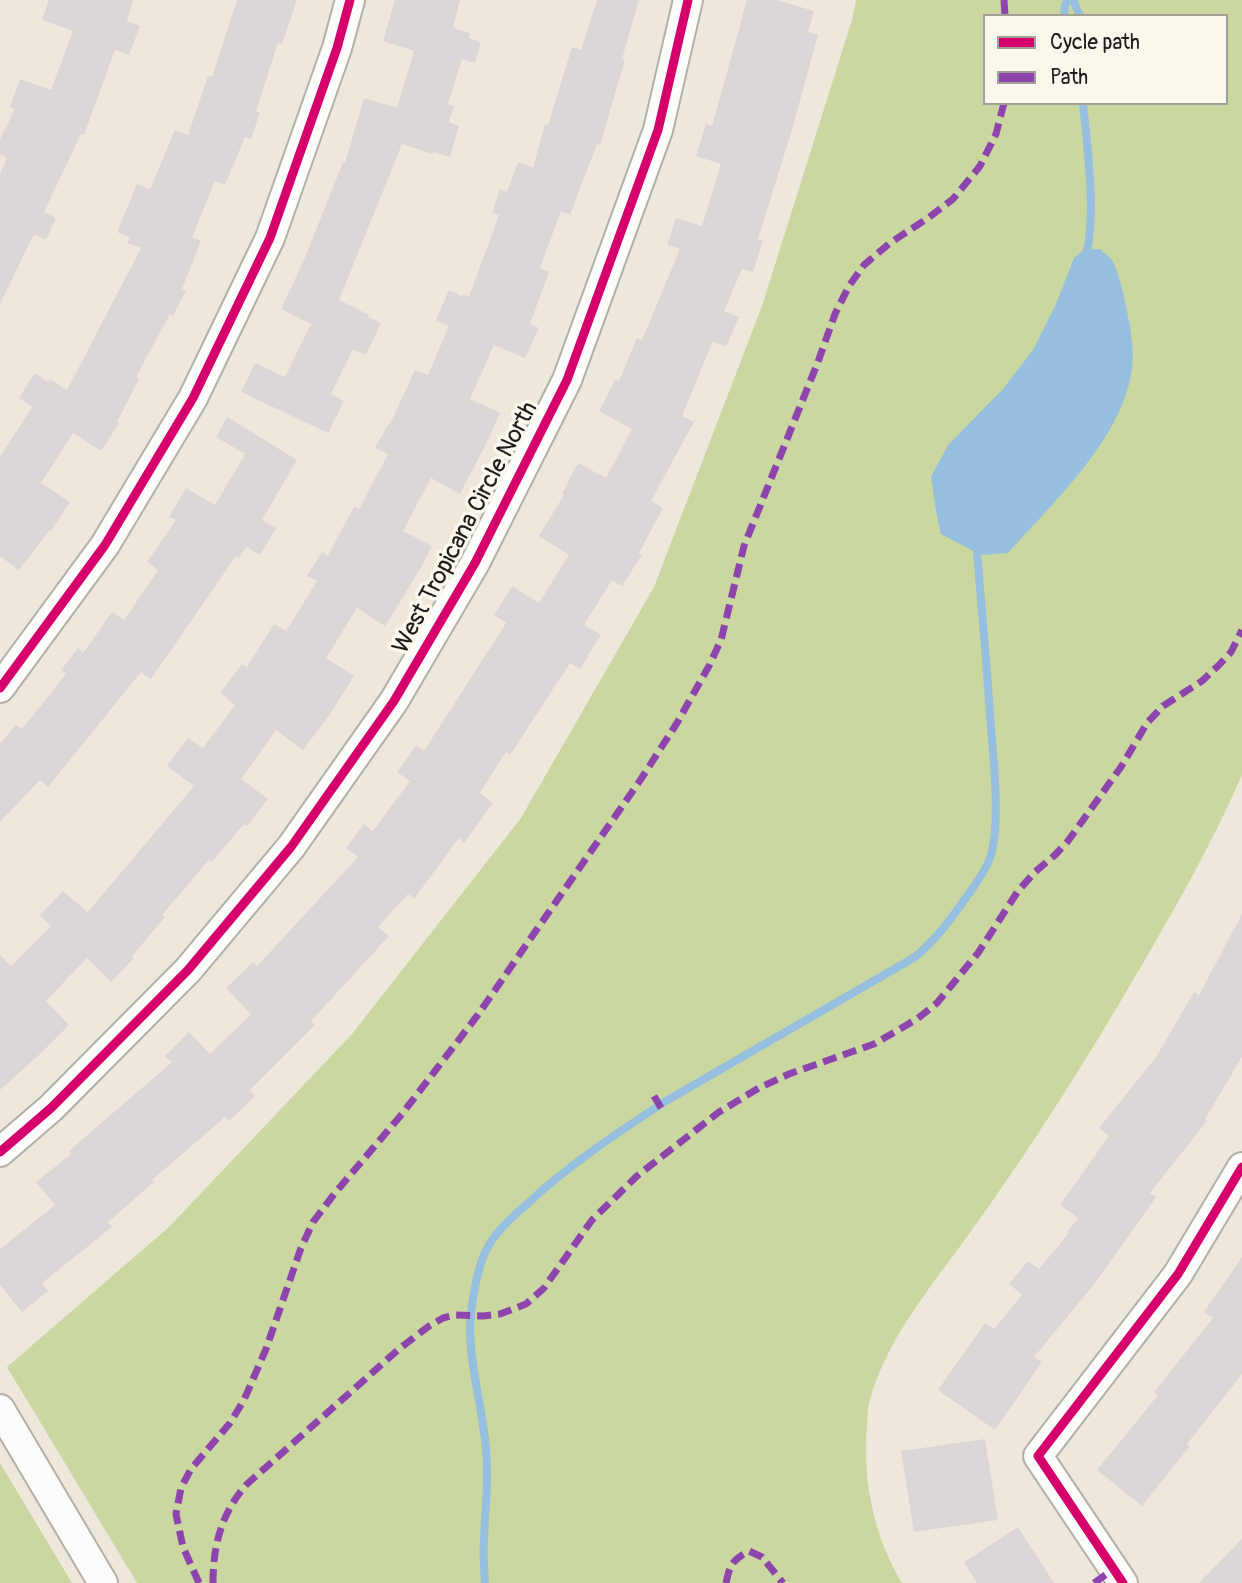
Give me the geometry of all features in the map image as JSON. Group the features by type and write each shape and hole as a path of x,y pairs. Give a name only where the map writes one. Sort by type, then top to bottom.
{"street":[{"path":"0,688 105,545 193,398 270,238 338,48 350,0"},
{"name":"West Tropicana Circle North","path":"0,1152 51,1108 188,970 291,847 394,701 475,563 567,380 658,130 688,0"},
{"path":"1123,1583 1038,1455 1178,1274 1242,1167"},
{"path":"0,1409 103,1583"}],"green space":[{"path":"856,0 1242,0 1242,775 1190,879 1101,1034 1052,1113 906,1322 875,1383 868,1406 868,1487 884,1547 902,1583 137,1583 7,1367 169,1227 352,1034 521,818 654,587 762,306"},
{"path":"0,1463 72,1583 0,1583"}],"water":[{"path":"1100,249 1112,260 1117,270 1130,327 1132,367 1124,400 1113,424 1082,470 1044,514 1008,553 981,555 941,534 931,477 948,445 1003,389 1033,350 1056,304 1074,258 1084,250"}],"building":[{"path":"49,0 133,0 127,21 140,26 129,55 115,50 84,135 81,134 44,212 56,218 46,240 34,234 0,304 0,174 7,158 0,154 0,139 15,109 10,107 20,79 51,90 73,31 42,20"},
{"path":"237,0 297,0 282,44 278,43 256,111 260,113 251,139 245,137 225,185 215,181 192,237 201,241 182,289 186,291 173,316 170,314 136,377 139,379 117,422 119,423 101,451 73,433 41,483 70,502 51,531 19,570 0,556 0,457 32,407 19,398 35,373 67,390 141,248 127,243 130,238 117,232 137,184 150,189 175,130 188,135 208,76 212,77"},
{"path":"395,0 460,0 453,28 470,33 469,38 481,42 475,63 462,59 448,104 454,106 449,122 459,126 450,157 402,144 339,300 381,323 366,355 353,349 331,394 344,401 328,433 241,392 255,363 285,377 311,324 281,309 304,260 343,162 345,163 364,98 397,108 414,51 383,41"},
{"path":"597,0 639,0 600,145 597,144 570,215 561,211 540,268 549,272 530,324 539,328 525,358 494,345 470,399 500,413 485,446 460,494 431,478 403,531 432,546 419,571 385,626 357,608 326,658 354,676 303,750 276,730 241,779 268,799 247,826 244,824 212,862 209,860 162,915 165,917 132,956 134,958 111,982 87,958 46,1001 69,1025 0,1090 0,955 11,966 51,926 40,915 63,891 88,912 194,786 167,766 188,738 203,748 235,705 220,693 242,664 247,667 274,624 286,631 317,581 307,576 322,552 328,556 354,506 359,509 388,454 375,448 390,424 415,370 428,375 449,326 436,320 449,290 469,297 499,215 492,213 500,189 507,192 518,162 533,168 572,47 581,50"},
{"path":"747,0 777,0 814,11 808,32 818,35 758,239 763,241 753,272 742,269 724,311 739,317 726,347 713,341 682,416 694,422 651,501 663,508 639,553 642,555 622,586 612,580 584,625 601,635 580,669 570,663 510,755 506,752 480,793 493,803 464,843 459,838 414,899 408,894 378,927 389,936 311,1021 315,1025 250,1090 255,1096 229,1121 225,1117 152,1180 154,1182 108,1222 112,1227 42,1283 48,1291 22,1312 0,1285 0,1249 55,1205 36,1182 71,1154 69,1151 172,1062 165,1056 189,1032 210,1054 251,1014 226,988 253,962 257,966 358,857 346,848 364,824 373,831 410,781 397,772 416,746 424,751 506,623 494,615 512,586 539,603 569,555 539,536 564,495 562,494 578,463 606,478 632,429 599,411 615,380 619,381 637,338 642,340 680,249 667,245 676,218 702,226 721,164 696,156 706,124 712,126"},
{"path":"227,417 297,460 262,520 276,528 260,555 246,547 239,558 236,556 151,679 141,672 48,787 40,780 0,822 0,744 16,725 22,729 66,674 61,670 78,648 83,653 112,612 124,620 158,570 147,562 176,520 169,517 186,488 215,505 245,454 216,437"},
{"path":"1242,914 1242,1057 1205,1119 1207,1121 1150,1193 1156,1197 1096,1282 1034,1357 1042,1362 995,1430 938,1390 985,1323 994,1329 1022,1295 1009,1284 1028,1261 1039,1269 1069,1233 1067,1232 1078,1218 1060,1205 1109,1136 1099,1128 1156,1057 1194,992 1199,995"},
{"path":"1242,1257 1242,1374 1142,1506 1097,1470 1158,1395 1154,1392 1213,1318 1204,1312"},
{"path":"985,1439 998,1520 914,1532 901,1451"},
{"path":"1018,1527 1054,1583 977,1583 964,1562"},
{"path":"1242,1539 1242,1583 1199,1583"}],"waterway":[{"path":"1064,14 1068,0"},
{"path":"1073,0 1079,14"},
{"path":"1083,105 1091,198 1089,240 1085,257"},
{"path":"485,1583 487,1461 470,1328 478,1274 493,1239 510,1219 558,1177 629,1125 915,957 945,926 987,865 994,842 996,792 977,552 980,545"}],"marked path":[{"path":"1004,0 1005,14"},
{"path":"199,1583 183,1547 176,1514 181,1488 191,1469 230,1423 244,1400 313,1222 402,1114 477,1016 677,723 721,640 744,546 835,314 849,286 864,265 890,243 953,199 980,166 996,134 1003,105"},
{"path":"213,1583 220,1531 237,1496 399,1349 443,1318 455,1315 500,1314 526,1304 544,1288 592,1220 637,1176 719,1112 789,1074 874,1044 917,1019 937,1003 978,953 1018,891 1068,841 1121,767 1147,723 1163,706 1202,681 1219,665 1231,652 1242,630"},
{"path":"654,1096 664,1113"},
{"path":"726,1583 733,1564 749,1551 762,1557 783,1583"},
{"path":"1094,1583 1114,1569"}],"cycle path":[{"path":"0,688 105,545 193,398 270,238 337,48 350,0"},
{"path":"0,1152 51,1108 188,970 291,847 394,701 475,563 567,380 658,130 688,0"},
{"path":"1123,1583 1038,1456 1178,1274 1242,1167"}]}
